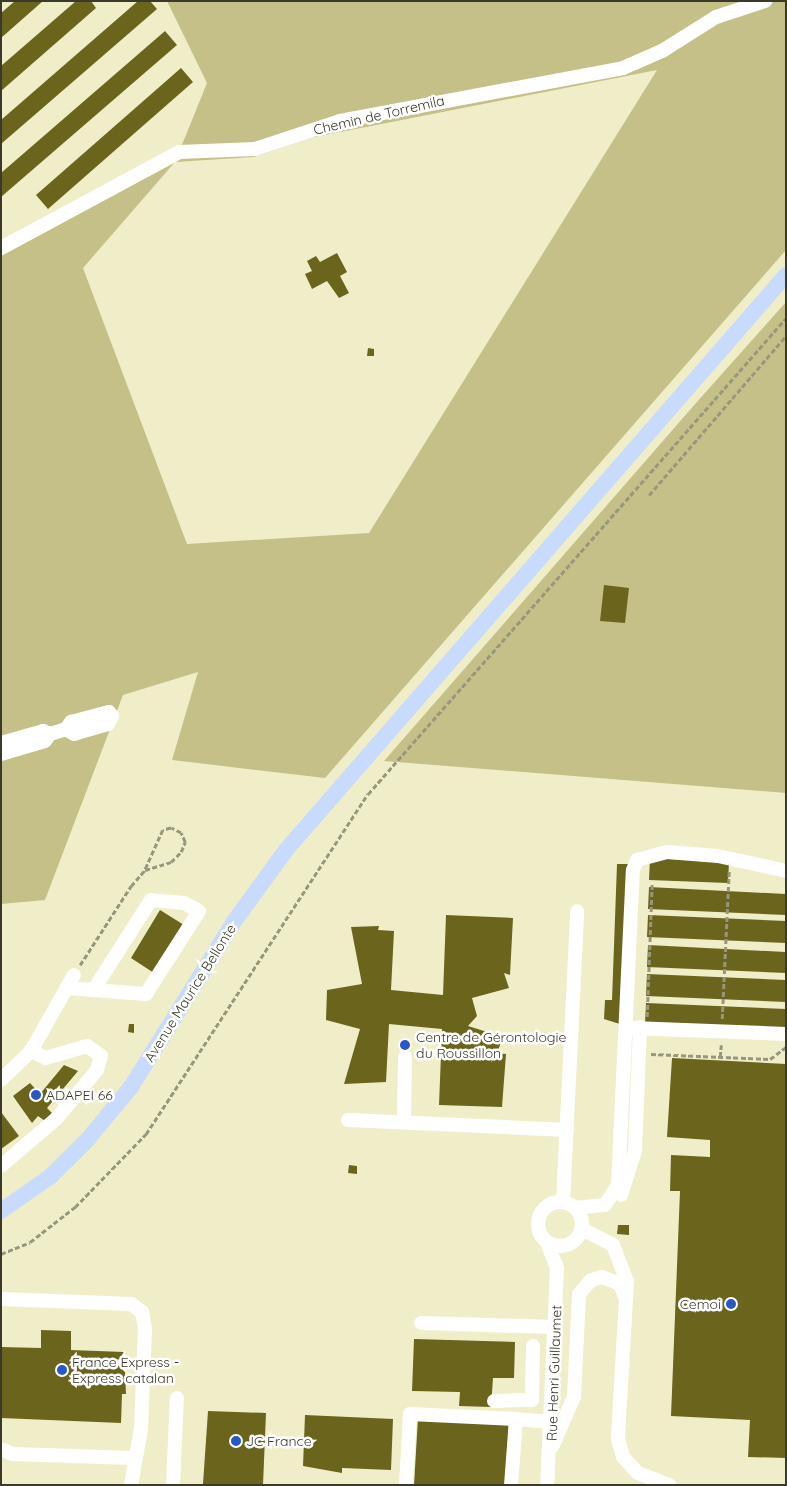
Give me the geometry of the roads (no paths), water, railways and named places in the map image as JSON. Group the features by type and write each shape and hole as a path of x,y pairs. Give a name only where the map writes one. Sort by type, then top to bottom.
{"main road":[{"name":"Avenue Maurice Bellonte","path":"1,1211 51,1176 131,1087 233,923 361,757 786,274"}],"street":[{"name":"Chemin de Torremila","path":"1,248 179,152 255,149 340,121 623,68 662,51 716,17 765,1"},
{"path":"1,754 45,741 50,734 66,729"},
{"path":"1,743 43,731 50,734"},
{"path":"638,1028 616,1192 605,1205 569,1205 545,1208 538,1219 539,1232 547,1243 570,1244 582,1226 614,1205 628,1177 635,1151 638,1028 637,860 667,852 730,858 786,870"},
{"path":"67,988 146,994 199,912 184,903 151,900 94,989"},
{"path":"577,911 567,1130 569,1205 582,1226 613,1245 623,1264 626,1298 618,1439 629,1465 670,1485"},
{"path":"1,1080 31,1051 74,975"},
{"path":"638,1028 786,1034"},
{"path":"1,1166 56,1118 97,1070 101,1056 87,1046 46,1058 31,1051"},
{"path":"404,1122 405,1057"},
{"path":"348,1120 567,1130"},
{"name":"Rue Henri Guillaumet","path":"547,1243 557,1268 550,1482"},
{"name":"Rue Henri Guillaumet","path":"557,1268 570,1244"},
{"path":"551,1450 574,1397 579,1294 591,1280 602,1277 620,1284 626,1298"},
{"path":"1,1299 131,1304 142,1312 145,1329 141,1428 133,1458 131,1485"},
{"path":"421,1323 555,1327"},
{"path":"532,1400 533,1346"},
{"path":"173,1485 177,1398"},
{"path":"494,1401 552,1398"},
{"path":"406,1485 410,1414 552,1422"},
{"path":"511,1485 516,1419"},
{"path":"1,1449 12,1454 133,1458"}],"place":[{"name":"Centre de Gérontologie du Roussillon","path":"405,1045"},
{"name":"ADAPEI 66","path":"36,1095"},
{"name":"Cemoi","path":"731,1304"},
{"name":"France Express - Express catalan","path":"62,1370"},
{"name":"JC France","path":"236,1441"}]}
